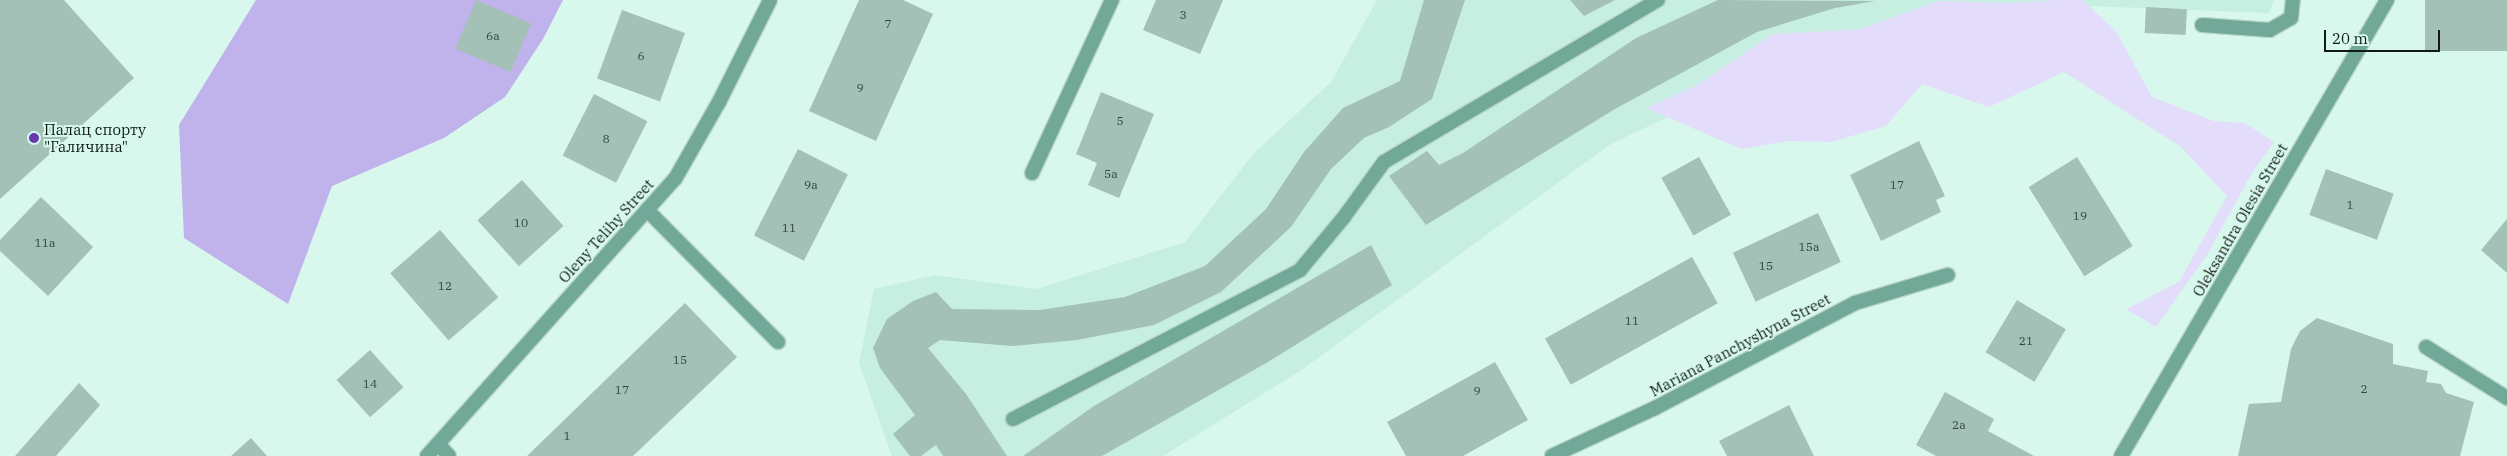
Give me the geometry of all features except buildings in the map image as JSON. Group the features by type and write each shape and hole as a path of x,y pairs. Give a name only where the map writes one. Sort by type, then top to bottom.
{"street":[{"name":"Oleny Telihy Street","path":"427,456 675,179 719,102 770,0"},
{"path":"1032,173 1112,0"},
{"path":"1012,419 1300,270 1344,217 1384,162 1658,0"},
{"path":"2202,25 2270,30 2291,18 2293,0"},
{"name":"Oleksandra Olesia Street","path":"2121,456 2387,0"},
{"path":"647,210 778,342"},
{"name":"Mariana Panchyshyna Street","path":"1552,456 1655,408 1855,303 1948,275"},
{"path":"2426,347 2507,398"},
{"path":"438,444 449,456"}],"shaded area":[{"path":"256,0 563,0 543,39 505,97 444,138 332,186 288,304 184,238 179,125"},
{"path":"1377,0 2274,0 2269,13 2015,3 1799,55 1611,144 1300,371 1163,456 892,456 859,363 874,289 935,275 1037,289 1185,242 1254,153 1331,82"},
{"path":"2083,0 2117,33 2152,97 2214,121 2245,123 2274,142 2252,173 2207,255 2156,327 2126,309 2179,282 2227,196 2181,147 2064,72 1989,107 1922,84 1886,126 1831,142 1788,141 1741,149 1646,108 1697,85 1773,34 1861,29 1938,1 2015,3"}],"place":[{"name":"Палац спорту \"Галичина\"","path":"34,138"}]}
